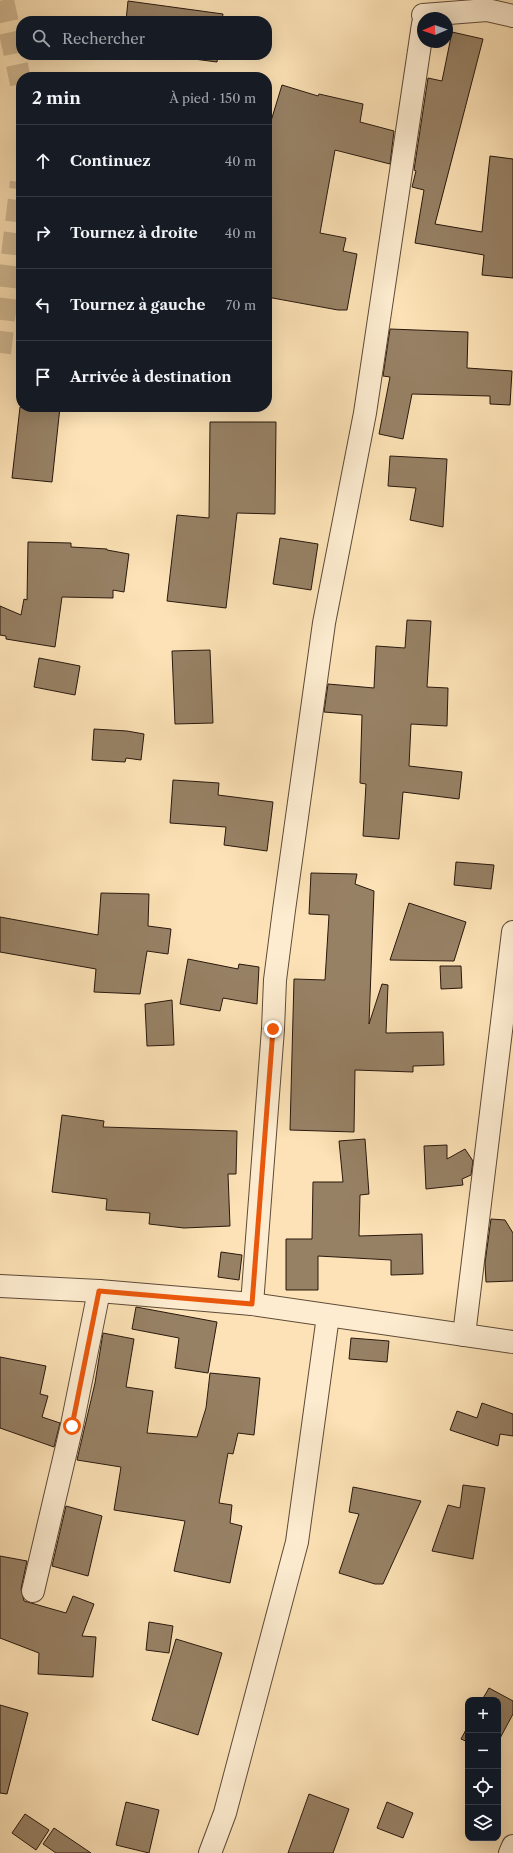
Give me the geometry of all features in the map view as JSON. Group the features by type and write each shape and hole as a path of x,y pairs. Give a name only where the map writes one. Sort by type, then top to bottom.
{"street":[{"path":"453,12 487,10 513,16"},
{"path":"252,1304 273,1029 275,980 284,910 324,623 365,413 417,42"},
{"path":"464,1335 513,932"},
{"path":"0,1286 99,1291 252,1304 513,1342"},
{"path":"34,1591 72,1426 99,1291"},
{"path":"210,1853 225,1813 297,1542 328,1316"},
{"path":"510,1853 513,1846"}],"building":[{"path":"128,1 223,14 223,16 126,16"},
{"path":"453,32 483,39 435,224 482,232 490,156 513,159 513,278 482,275 484,255 415,243 424,190 412,187 416,171 414,170 428,78 442,81 449,48 453,48"},
{"path":"202,60 217,60 217,62"},
{"path":"282,85 318,96 319,94 363,104 360,122 394,131 390,164 335,150 320,233 346,238 343,251 357,254 347,310 338,310 272,298 272,118"},
{"path":"390,329 468,332 467,368 512,371 510,405 490,404 490,396 412,394 403,439 379,434 390,377 383,376"},
{"path":"19,412 59,412 52,482 12,478"},
{"path":"210,422 276,422 275,514 237,513 226,608 167,601 177,515 209,518"},
{"path":"390,456 447,459 443,527 410,520 416,488 388,486"},
{"path":"280,538 318,544 311,590 273,584"},
{"path":"28,542 71,543 71,547 107,549 129,554 124,592 113,590 113,598 62,597 55,647 6,639 6,636 0,635 0,606 21,615 24,599 27,600"},
{"path":"407,620 431,621 427,687 448,688 447,726 411,724 409,766 462,772 459,799 403,792 399,839 363,836 366,784 360,783 362,715 324,712 328,684 374,688 376,646 405,648"},
{"path":"210,650 213,723 175,724 172,651"},
{"path":"39,658 80,666 75,695 34,687"},
{"path":"94,729 127,731 144,734 141,760 126,758 125,762 92,760"},
{"path":"173,780 219,783 218,795 273,802 267,851 224,845 226,827 170,823"},
{"path":"456,862 494,865 491,889 454,885"},
{"path":"311,873 357,874 355,884 374,891 369,1024 382,984 388,985 386,1033 443,1032 444,1065 413,1066 413,1072 355,1070 354,1132 290,1130 294,979 325,980 329,915 309,914"},
{"path":"101,893 149,894 148,926 171,929 168,954 147,951 140,994 94,992 96,969 0,952 0,917 98,935"},
{"path":"409,903 466,922 454,961 390,960"},
{"path":"188,959 238,969 239,964 259,967 257,1004 223,998 220,1011 180,1004"},
{"path":"440,966 461,966 462,988 441,989"},
{"path":"172,1000 174,1045 147,1046 145,1004"},
{"path":"62,1115 104,1121 103,1127 237,1131 236,1174 228,1174 230,1226 184,1228 149,1224 150,1213 106,1210 107,1199 52,1192"},
{"path":"365,1139 369,1194 360,1195 359,1236 422,1234 423,1274 391,1275 391,1260 318,1256 318,1290 286,1290 286,1239 312,1239 313,1182 343,1182 339,1141"},
{"path":"447,1145 447,1159 465,1149 473,1161 471,1175 462,1179 463,1185 426,1189 424,1146"},
{"path":"491,1219 505,1220 513,1233 513,1281 486,1282 485,1263"},
{"path":"221,1252 242,1255 239,1280 218,1277"},
{"path":"136,1307 217,1322 208,1373 175,1368 179,1338 132,1329"},
{"path":"103,1333 134,1339 126,1387 153,1391 147,1433 197,1437 206,1408 210,1373 260,1378 254,1435 238,1433 233,1454 228,1453 219,1503 232,1505 230,1523 242,1526 230,1583 174,1571 185,1521 114,1510 121,1467 77,1460 95,1383"},
{"path":"351,1338 389,1341 387,1362 349,1359"},
{"path":"0,1357 46,1366 40,1394 48,1396 42,1417 60,1423 54,1447 0,1428"},
{"path":"482,1403 513,1414 513,1436 500,1434 498,1446 450,1430 457,1411 477,1418"},
{"path":"463,1485 485,1488 473,1559 432,1551 448,1505 460,1508"},
{"path":"353,1487 421,1501 383,1584 375,1584 339,1573 359,1514 349,1512"},
{"path":"66,1506 102,1516 88,1576 52,1566"},
{"path":"0,1556 27,1561 21,1589 24,1601 66,1613 73,1596 94,1604 82,1636 96,1637 93,1677 38,1674 39,1653 0,1638"},
{"path":"149,1622 173,1626 169,1653 146,1650"},
{"path":"176,1639 222,1653 198,1735 152,1720"},
{"path":"489,1688 513,1701 513,1714 501,1736 501,1697 484,1697"},
{"path":"0,1705 28,1713 7,1794 0,1793"},
{"path":"465,1732 465,1741 461,1739"},
{"path":"309,1794 349,1809 333,1853 288,1853"},
{"path":"126,1802 159,1810 149,1853 116,1845"},
{"path":"387,1802 413,1813 403,1838 377,1828"},
{"path":"25,1814 49,1830 36,1850 12,1833"},
{"path":"54,1828 91,1853 56,1853 43,1844"}],"tunnel":[{"path":"3,0 18,72"},
{"path":"0,353 16,223"}],"route":[{"path":"72,1426 99,1291 252,1304 260,1181 273,1029"}]}
